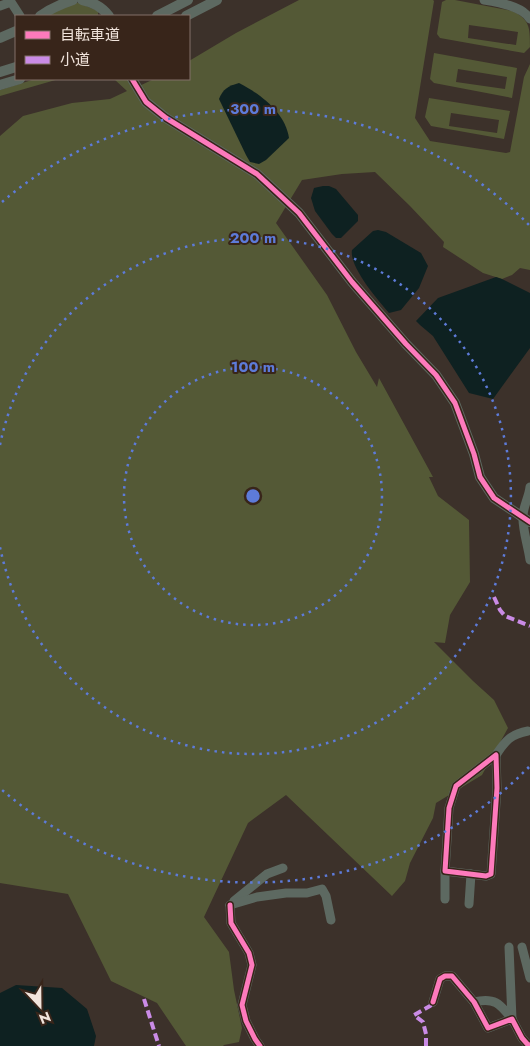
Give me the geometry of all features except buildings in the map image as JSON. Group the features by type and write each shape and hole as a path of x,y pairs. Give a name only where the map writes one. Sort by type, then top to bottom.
{"street":[{"path":"42,15 64,2 73,0"},
{"path":"82,0 99,6 108,15"},
{"path":"159,15 188,0"},
{"path":"188,15 216,0"},
{"path":"484,0 506,4 528,14 530,19"},
{"path":"0,6 11,2 19,15"},
{"path":"0,38 15,31"},
{"path":"0,72 15,67"},
{"path":"0,85 17,80"},
{"path":"133,80 146,102 166,118 257,174 299,213 352,282 436,375 455,403 474,454 480,477 494,498 528,520"},
{"path":"530,487 524,504 528,520 530,560"},
{"path":"445,899 449,808 456,786 496,755 506,740 529,730"},
{"path":"446,871 486,876 491,874 497,788 496,755"},
{"path":"230,905 268,874 283,868"},
{"path":"469,904 471,874"},
{"path":"230,905 257,897 286,893 307,893 322,888 326,896 331,920"},
{"path":"230,905 230,923 249,953 252,965 242,1004 246,1021 254,1039 260,1046"},
{"path":"510,947 512,1019"},
{"path":"522,947 530,978"},
{"path":"434,1002 440,979 445,976 452,976 474,1002 488,1028 512,1019"},
{"path":"474,1002 482,1000 495,1001 512,1019 522,1038 530,1045"}],"green space":[{"path":"299,0 433,0 415,118 430,141 506,153 510,152 524,77 530,64 530,270 520,268 512,275 502,279 483,273 443,247 444,242 375,172 342,174 302,180 276,223 327,295 356,352 377,387 379,378 433,477 429,477 438,496 469,520 470,582 450,615 445,643 434,642 494,700 508,728 482,775 436,803 433,818 410,863 405,881 392,896 286,795 248,823 204,917 229,952 242,1028 239,1042 223,1046 186,1046 157,1003 111,981 68,894 0,883 0,136 23,116 72,103 110,99 127,91 115,80 131,80 135,88 152,80 190,80 190,60 236,33"},
{"path":"455,0 512,11 518,14 528,25 530,47 524,53 440,38 437,34 442,2","holes":["469,25 518,32 516,45 468,38"]},
{"path":"71,3 79,3 98,11 98,15 48,15"},
{"path":"434,53 517,68 512,98 434,83 430,79","holes":["458,69 507,77 505,89 456,82"]},
{"path":"32,80 56,80 0,96 0,90"},
{"path":"429,98 510,111 504,139 431,126 425,117","holes":["451,113 499,120 497,133 449,126"]}],"water":[{"path":"239,83 263,98 277,112 287,129 289,138 266,160 259,164 250,162 219,99 226,88"},
{"path":"323,186 336,189 358,215 358,221 341,238 336,238 332,234 315,211 311,198 314,188"},
{"path":"373,231 386,232 421,253 428,266 419,288 401,310 389,313 359,274 352,257 352,250"},
{"path":"496,277 530,293 530,348 493,399 469,393 433,336 416,321 438,298"},
{"path":"16,985 62,988 87,1009 96,1036 94,1046 0,1046 0,993"}],"marked path":[{"path":"494,597 505,616 530,626"},
{"path":"144,999 159,1046"},
{"path":"426,1046 423,1022 414,1015 430,1006 433,1002"}],"cycle path":[{"path":"133,80 146,102 166,118 257,174 299,213 352,282 436,375 455,403 474,454 480,477 494,498 530,522"},
{"path":"496,755 497,788 491,874 486,876 445,871 449,808 456,786 496,755"},
{"path":"230,905 231,923 249,953 252,965 242,1005 246,1021 260,1046"},
{"path":"433,1002 440,979 445,976 452,976 474,1002 488,1028 512,1019 522,1038 530,1045"}]}
